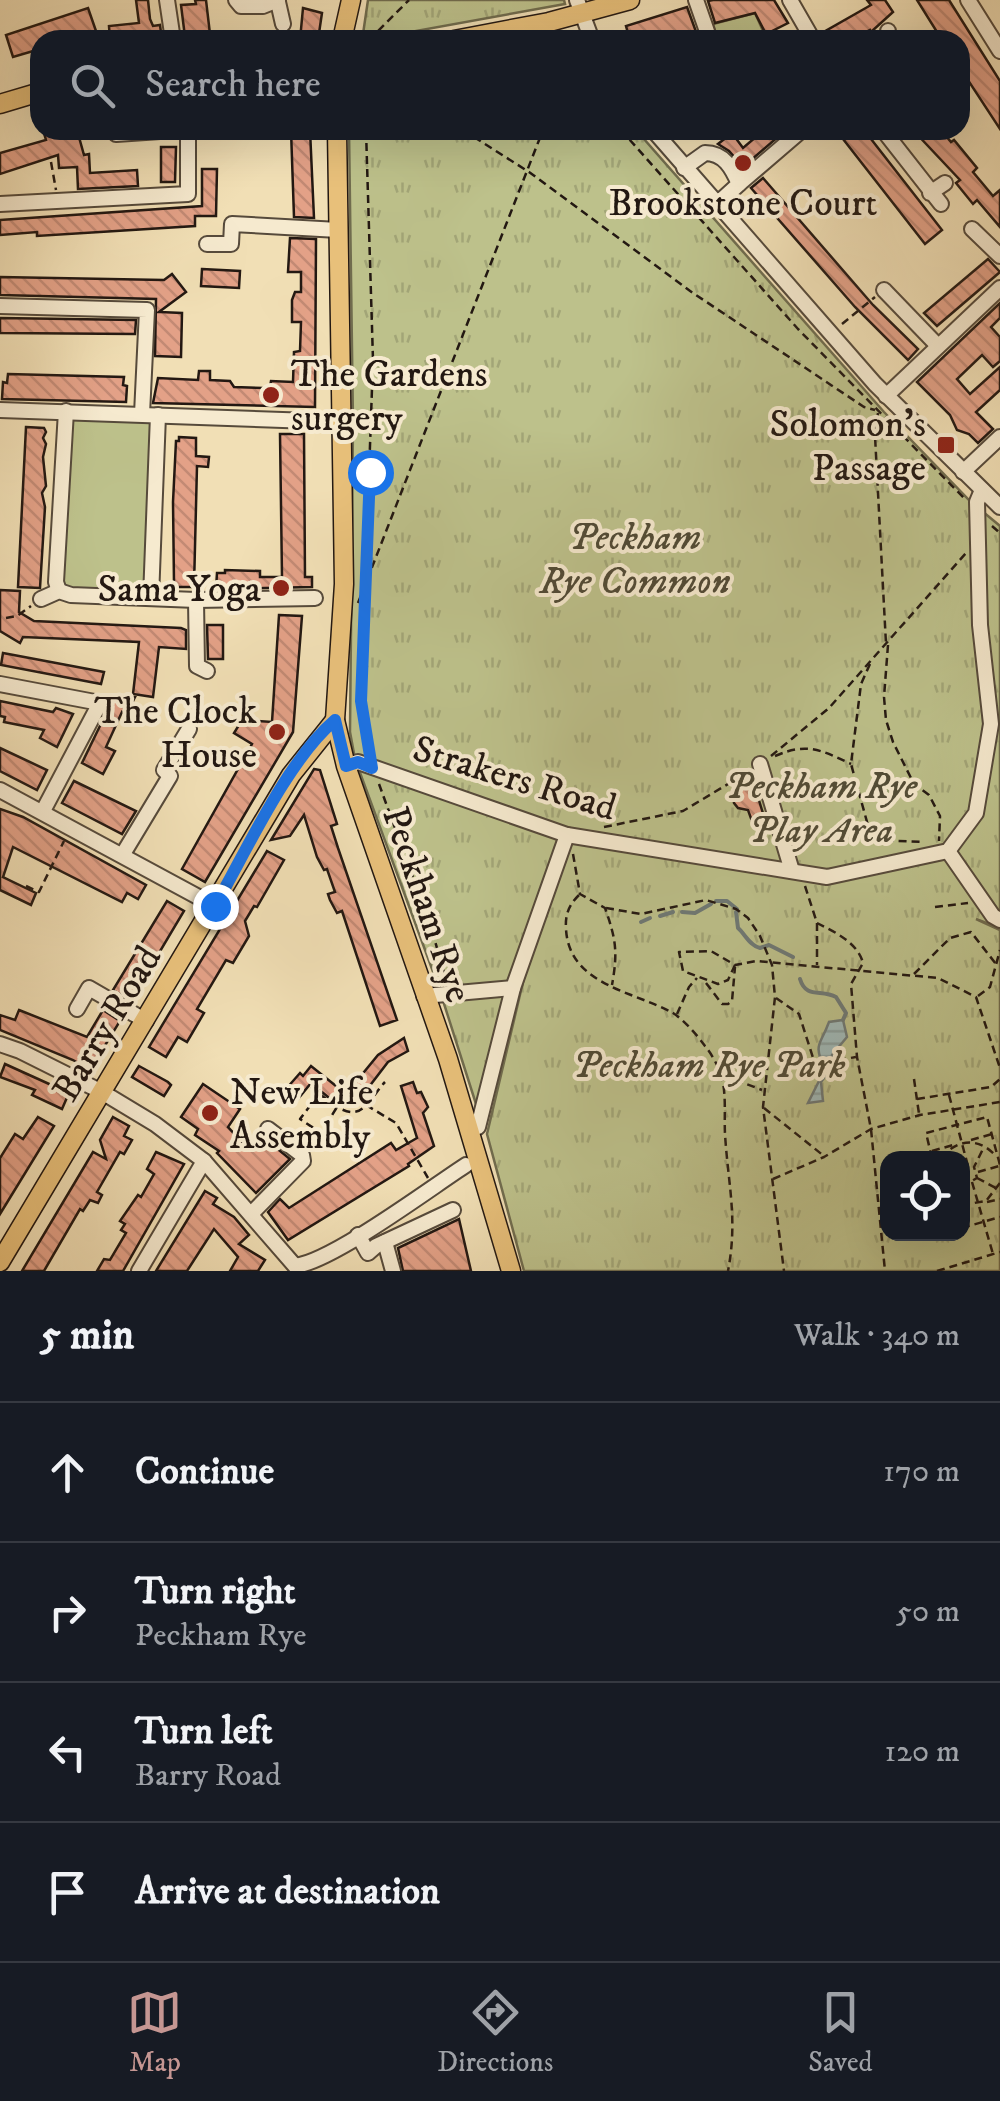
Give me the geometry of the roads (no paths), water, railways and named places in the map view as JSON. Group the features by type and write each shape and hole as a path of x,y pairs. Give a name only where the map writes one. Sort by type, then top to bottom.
{"main road":[{"path":"344,30 351,0"},
{"path":"491,30 579,6 630,0"},
{"path":"1,101 30,94"},
{"name":"Peckham Rye","path":"337,140 344,584 335,720 346,766 471,1130 511,1271"},
{"name":"Barry Road","path":"0,1262 291,774 335,720"}],"street":[{"path":"168,0 172,30"},
{"path":"236,0 241,6 278,1 283,24"},
{"path":"696,0 706,30"},
{"path":"790,0 807,30"},
{"path":"968,0 1000,51"},
{"path":"579,6 588,30"},
{"path":"0,204 188,194 188,140"},
{"path":"661,140 886,396 1000,507"},
{"path":"717,204 790,140"},
{"path":"891,140 936,199 946,183"},
{"path":"684,168 705,153 715,153 727,163 739,184"},
{"path":"207,244 231,244 232,224 338,230"},
{"path":"972,229 1000,256"},
{"path":"886,396 1000,288"},
{"path":"884,290 938,346"},
{"path":"0,306 147,310 142,414"},
{"path":"0,410 340,422"},
{"path":"66,411 56,582 59,590 70,595 196,600 315,598"},
{"path":"151,598 158,415"},
{"path":"963,472 1000,437"},
{"path":"982,490 977,498 976,542 980,626 992,724 976,813 943,849 1000,920"},
{"path":"41,599 59,590"},
{"path":"196,600 197,666 208,671"},
{"path":"0,684 100,703 43,811"},
{"path":"122,854 170,776 164,770 189,728"},
{"name":"Strakers Road","path":"346,766 358,762 567,835 827,877 903,865 943,849"},
{"path":"760,764 789,871"},
{"path":"0,790 215,906"},
{"path":"478,1128 513,988 567,835"},
{"path":"78,1009 89,988 146,1021"},
{"path":"424,996 513,988"},
{"path":"0,1044 102,1092 155,1124 204,1161 294,1266 306,1264 358,1235 466,1165"},
{"path":"250,1214 303,1162 302,1155 268,1129"},
{"path":"139,1271 204,1161"},
{"path":"358,1235 368,1253 453,1210"},
{"path":"385,1242 393,1271"}],"water":[{"path":"843,1020 847,1037 832,1055 831,1069 821,1082 823,1101 808,1103 824,1071 820,1041 829,1022"}],"waterway":[{"path":"716,901 727,901 737,909"},
{"path":"682,912 695,913 711,904"},
{"path":"660,916 673,912"},
{"path":"736,912 738,928 753,945 769,945 793,957"},
{"path":"641,922 650,918"},
{"path":"800,979 806,989 836,997 846,1013 843,1020"}],"place":[{"name":"Brookstone Court","path":"743,163"},
{"name":"The Gardens surgery","path":"271,395"},
{"name":"Solomon's Passage","path":"946,445"},
{"name":"Sama Yoga","path":"281,588"},
{"name":"The Clock House","path":"277,732"},
{"name":"New Life Assembly","path":"210,1113"}],"park label":[{"name":"Peckham Rye Common","path":"635,558"},
{"name":"Peckham Rye Play Area","path":"821,807"},
{"name":"Peckham Rye Park","path":"709,1064"}]}
